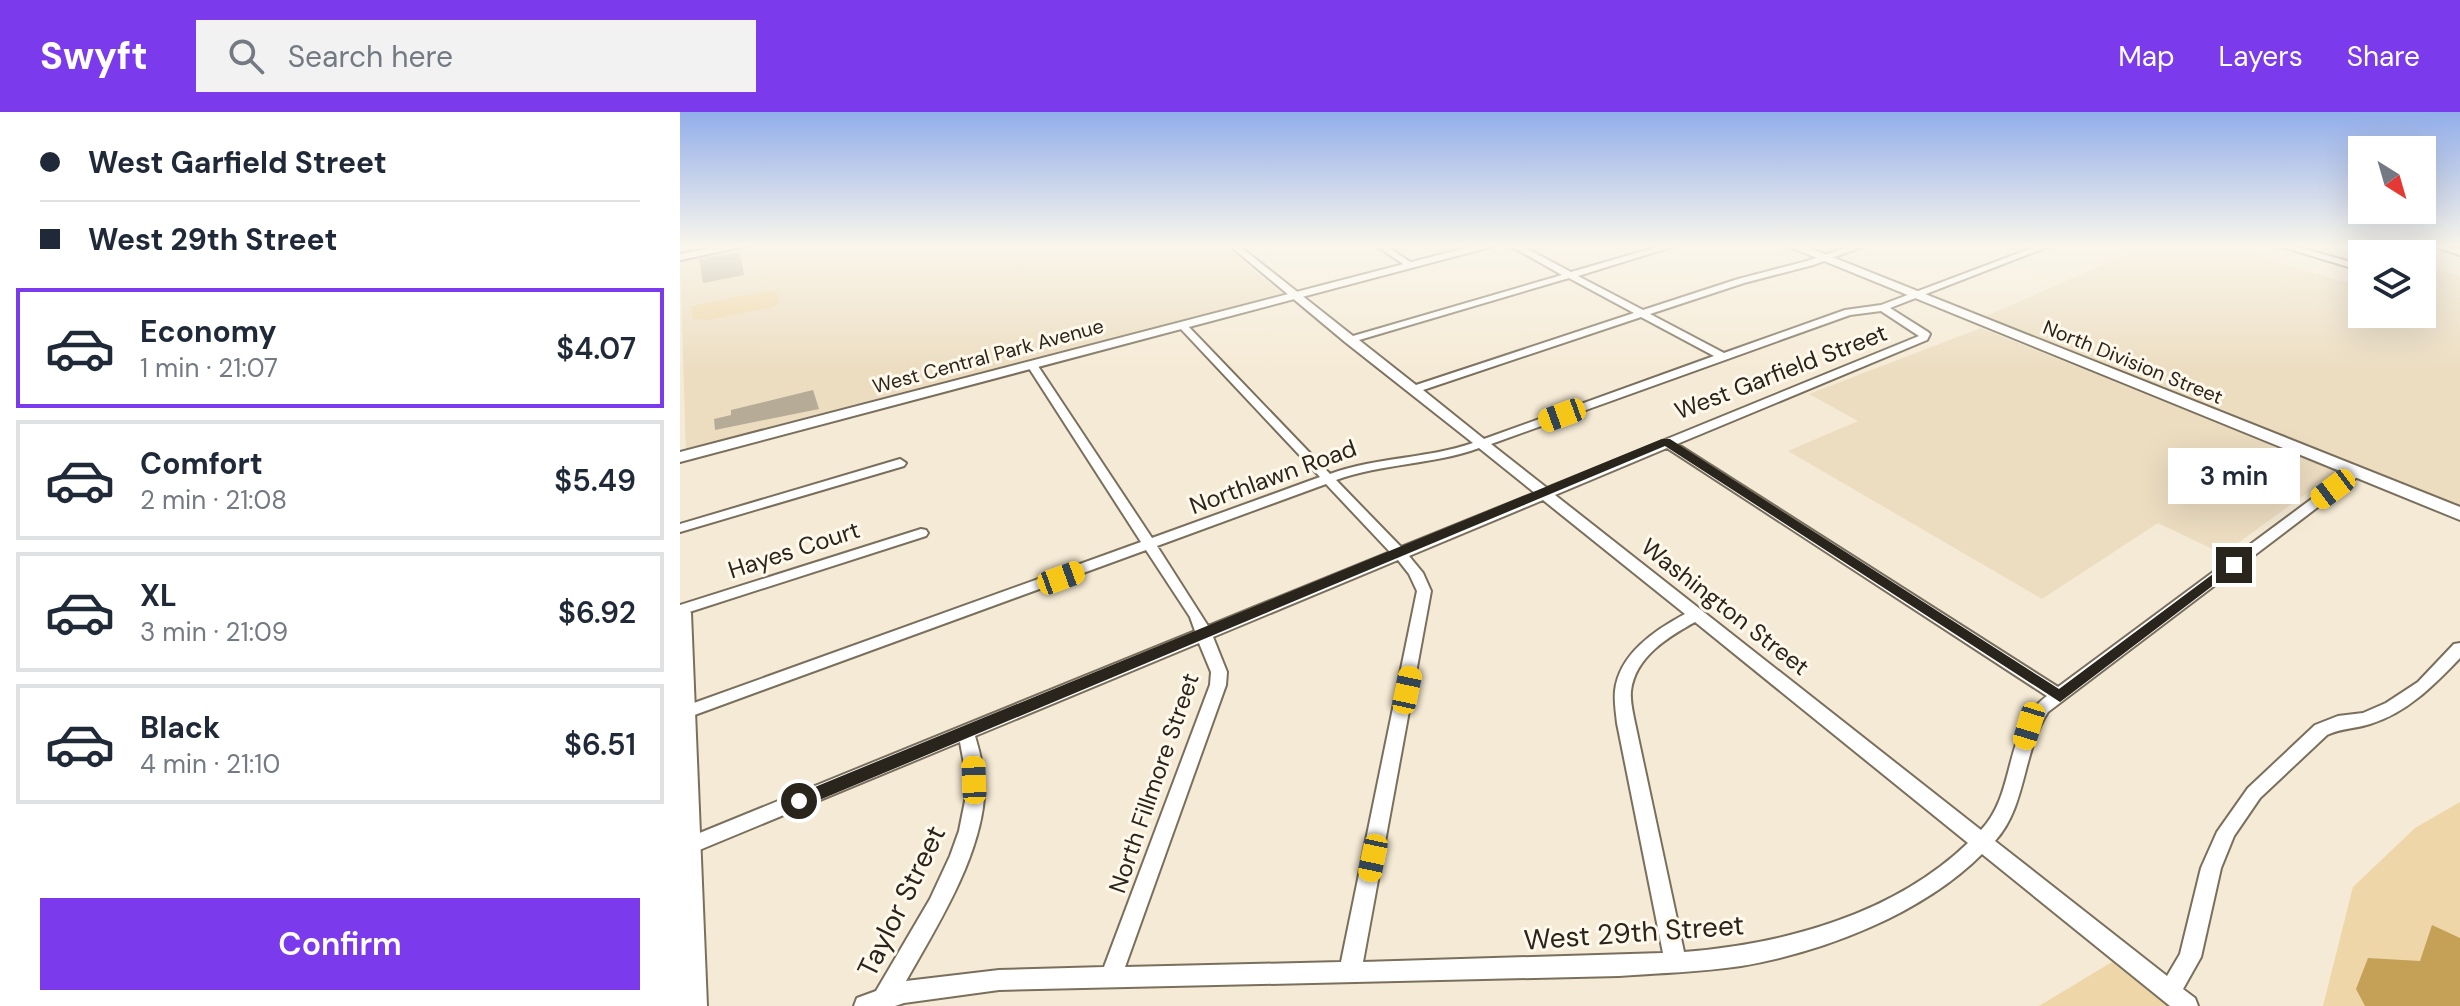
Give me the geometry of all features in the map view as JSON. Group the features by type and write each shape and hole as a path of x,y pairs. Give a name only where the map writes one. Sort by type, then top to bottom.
{"main road":[{"name":"West Central Park Avenue","path":"680,457 1334,287"},
{"name":"North Division Street","path":"1894,287 2460,514"},
{"path":"680,612 684,848 691,1006"}],"street":[{"name":"Washington Street","path":"1283,287 2187,1006"},
{"path":"1349,340 1534,287"},
{"path":"1591,287 1723,357"},
{"path":"1413,390 1724,287"},
{"name":"West Garfield Street","path":"1883,308 1941,287"},
{"name":"West Garfield Street","path":"684,848 1923,338 1925,334 1920,328 1883,308"},
{"name":"Northlawn Road","path":"683,713 1329,479 1372,465 1440,457 1855,310 1883,308"},
{"path":"1183,326 1399,553 1416,573 1424,591 1424,607 1350,972"},
{"name":"North Fillmore Street","path":"1032,365 1197,617 1219,672 1218,685 1111,977"},
{"path":"1666,442 2060,696"},
{"path":"680,528 900,463"},
{"name":"West 29th Street","path":"875,1003 904,992 999,980 1715,960 1781,947 1856,922 1927,888 1966,859 1999,823 2029,726 2042,708 2356,472"},
{"name":"Hayes Court","path":"680,612 921,533"},
{"path":"1675,962 1626,723 1623,691 1628,671 1637,657 1674,626 1696,615"},
{"path":"2170,992 2190,957 2211,868 2226,832 2254,793 2321,730 2338,722 2366,719 2392,707 2424,686 2460,648"},
{"name":"Taylor Street","path":"875,1003 937,901 964,843 974,803 973,758 966,733"}],"shaded area":[{"path":"681,287 1274,287 1286,297 686,454"},
{"path":"2053,287 2348,287 2348,328 2436,328 2436,287 2460,287 2460,505 1984,317"},
{"path":"777,291 780,303 772,307 708,320 693,319 692,306"},
{"path":"1981,328 2337,471 2223,554 2158,523 2042,599 1788,451 1858,421 1809,394"},
{"path":"2460,802 2460,1006 2323,1006 2353,887 2415,828"},
{"path":"2432,925 2460,938 2460,1006 2365,1006 2356,989 2368,958 2420,961"},
{"path":"2112,962 2167,1006 2039,1006"}],"building":[{"path":"813,390 819,409 715,430 714,419 731,415 731,410"}],"route":[{"path":"799,801 1666,442 2060,696 2234,565"}]}
